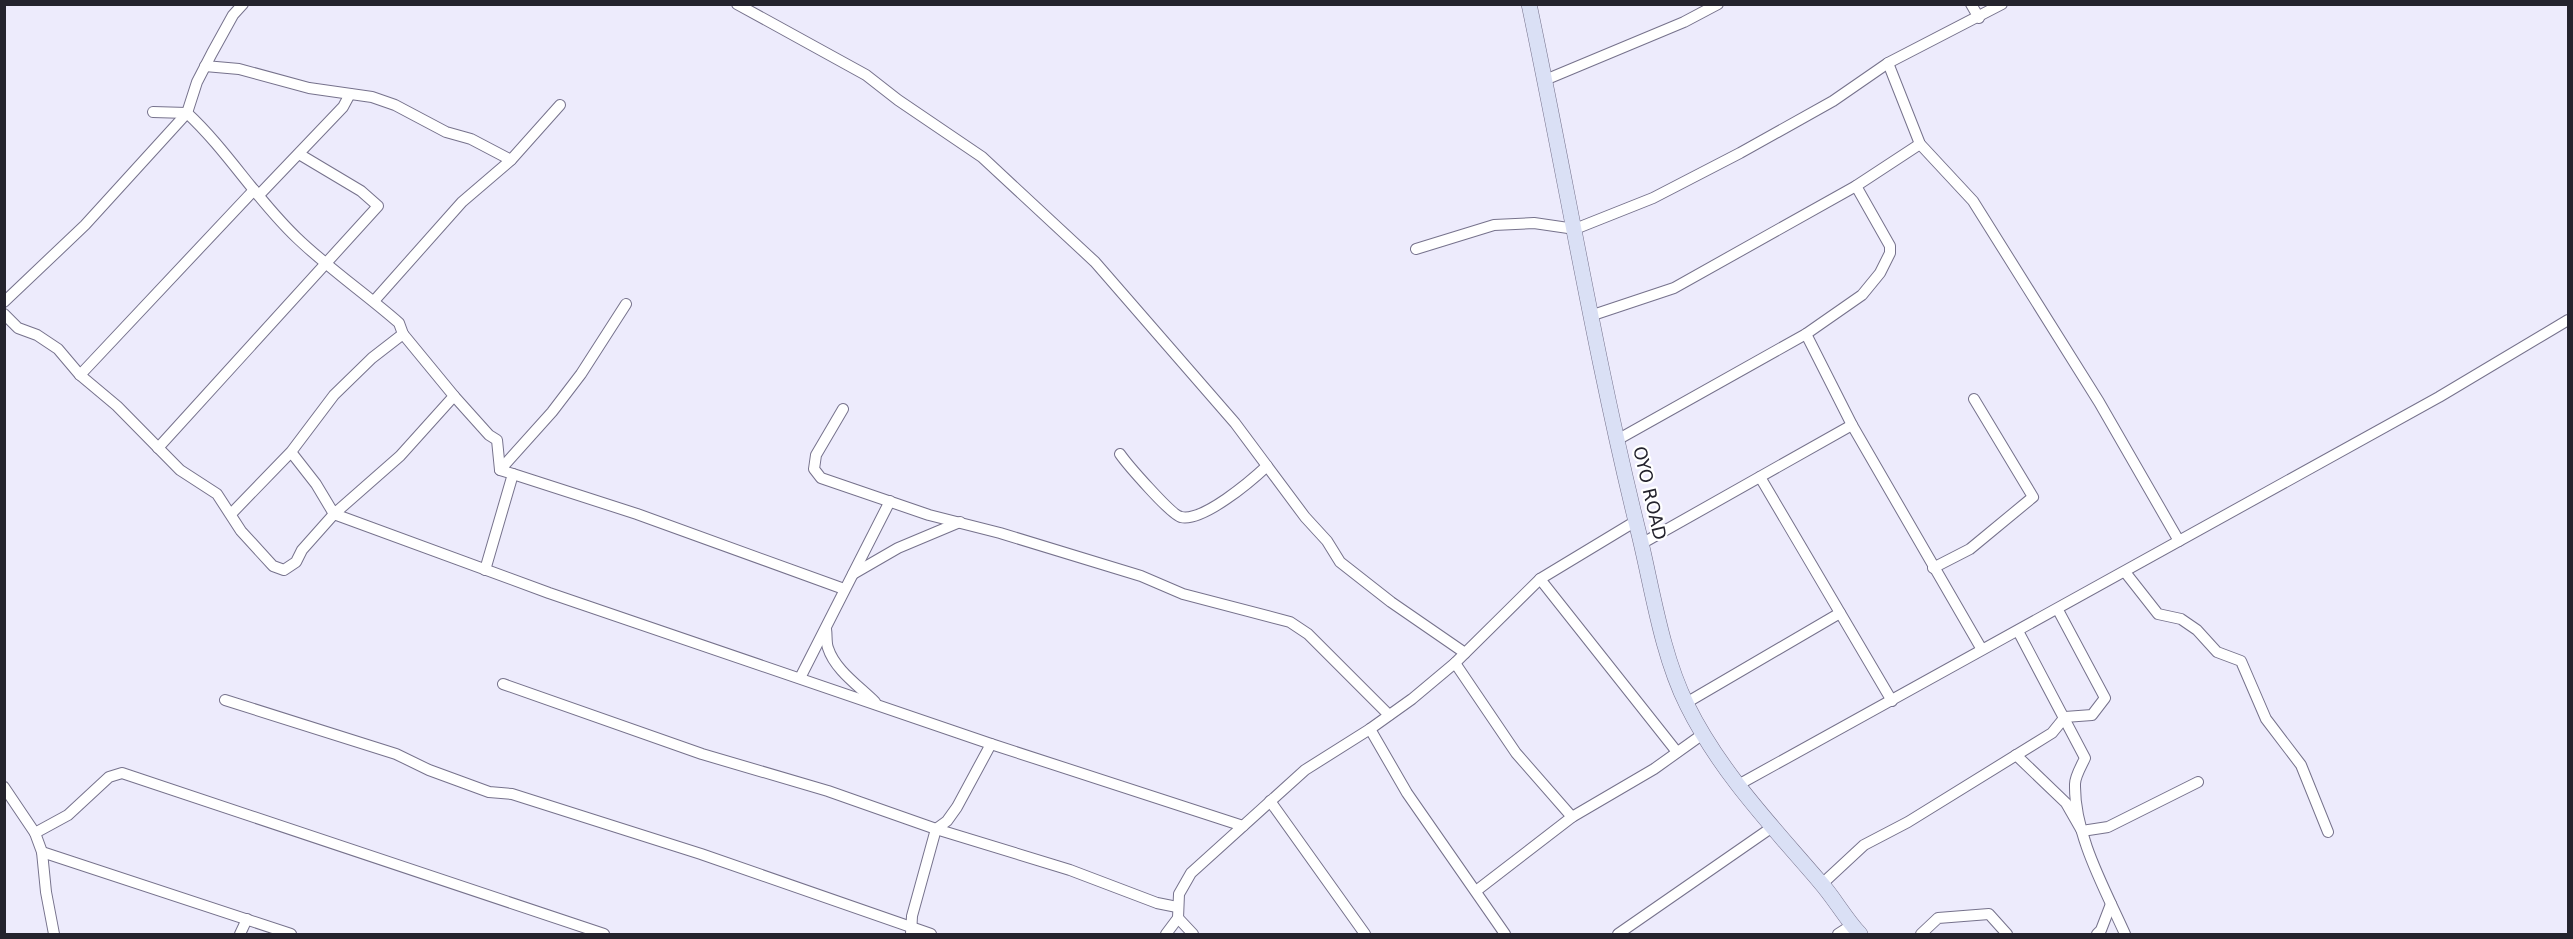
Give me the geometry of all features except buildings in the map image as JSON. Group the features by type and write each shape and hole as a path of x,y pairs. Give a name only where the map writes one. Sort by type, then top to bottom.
{"street":[{"path":"4,302 85,225 187,112 205,66 233,15 243,4"},
{"path":"737,4 866,75 898,100 982,157 1095,262 1201,382 1305,517 1327,541 1340,561 1391,602 1465,653"},
{"name":"OYO ROAD","path":"1529,4 1617,440 1666,648 1686,703 1703,734 1771,828 1822,884 1856,930"},
{"path":"1545,80 1684,22 1718,4"},
{"path":"1971,4 1979,18"},
{"path":"1416,249 1494,225 1534,223 1575,229 1653,198 1833,101 1888,63 1979,18 2002,4"},
{"path":"1888,63 1920,144 1973,201 2099,402 2179,541"},
{"path":"205,66 238,69 309,88 372,98 395,105 446,132 471,139 511,160"},
{"path":"80,375 257,193 299,154 343,107 350,94"},
{"path":"374,301 462,202 511,160 560,105"},
{"path":"153,112 187,112 211,135 296,238 399,323 404,334 454,396 489,435 497,440 500,470"},
{"path":"1593,315 1674,288 1856,186 1920,144"},
{"path":"158,448 328,264 378,206 362,191 299,154"},
{"path":"1617,440 1806,334 1862,296 1880,273 1890,253 1890,246 1856,186"},
{"path":"500,470 552,412 581,374 626,304"},
{"path":"4,314 18,328 37,335 58,349 80,375 117,406 180,470 217,494 242,531 273,566 284,570 296,562 302,550 334,514 400,456 454,396"},
{"path":"1738,785 2439,397 2568,320"},
{"path":"231,514 291,452 334,395 372,358 404,334"},
{"path":"1806,334 1852,425 1982,650"},
{"path":"1933,568 1970,549 2033,497 1974,399"},
{"path":"843,409 816,455 814,469 821,478 929,515 961,522 1141,576 1184,594 1290,622 1308,634 1389,715"},
{"path":"1641,544 1852,425"},
{"path":"291,452 316,484 334,514 485,570 991,744 1243,826"},
{"path":"1120,454 1168,508 1179,517 1193,516 1225,501 1267,466"},
{"path":"500,470 638,514 844,589"},
{"path":"485,570 513,474"},
{"path":"1760,477 1892,701"},
{"path":"800,678 815,644 826,629 890,501"},
{"path":"1166,934 1177,912 1179,894 1191,873 1305,770 1370,729 1455,663 1540,579 1636,521"},
{"path":"853,574 898,548 961,522"},
{"path":"2125,572 2158,614 2181,619 2197,630 2217,652 2241,661 2266,719 2301,765 2328,832"},
{"path":"1540,579 1677,752"},
{"path":"1822,884 1864,845 1908,822 2052,733 2065,717 2091,715 2105,698 2058,609"},
{"path":"1686,703 1840,613"},
{"path":"826,629 828,649 847,677 877,704"},
{"path":"2018,631 2085,758 2075,782 2082,831 2094,869 2125,934"},
{"path":"1455,663 1516,753 1572,817"},
{"path":"503,684 587,716 702,754 828,791 936,829 1070,870 1177,912 1193,934"},
{"path":"225,700 396,754 429,770 489,792 512,794 701,854 911,931 931,934"},
{"path":"1370,729 1407,793 1505,934"},
{"path":"1476,891 1572,817 1654,769 1703,734"},
{"path":"911,931 912,916 936,829 947,821 957,807 991,744"},
{"path":"2016,755 2066,803 2082,831"},
{"path":"35,833 68,815 109,777 122,773 604,934"},
{"path":"2082,831 2108,827 2198,782"},
{"path":"4,787 35,833 42,852 46,892 54,934"},
{"path":"1270,801 1365,934"},
{"path":"1618,934 1634,930 1771,828"},
{"path":"42,852 291,934"},
{"path":"2097,934 2101,930 2111,904"},
{"path":"1921,934 1938,918 1989,914 2007,934"},
{"path":"240,934 247,919"},
{"path":"1838,934 1856,930"}]}
